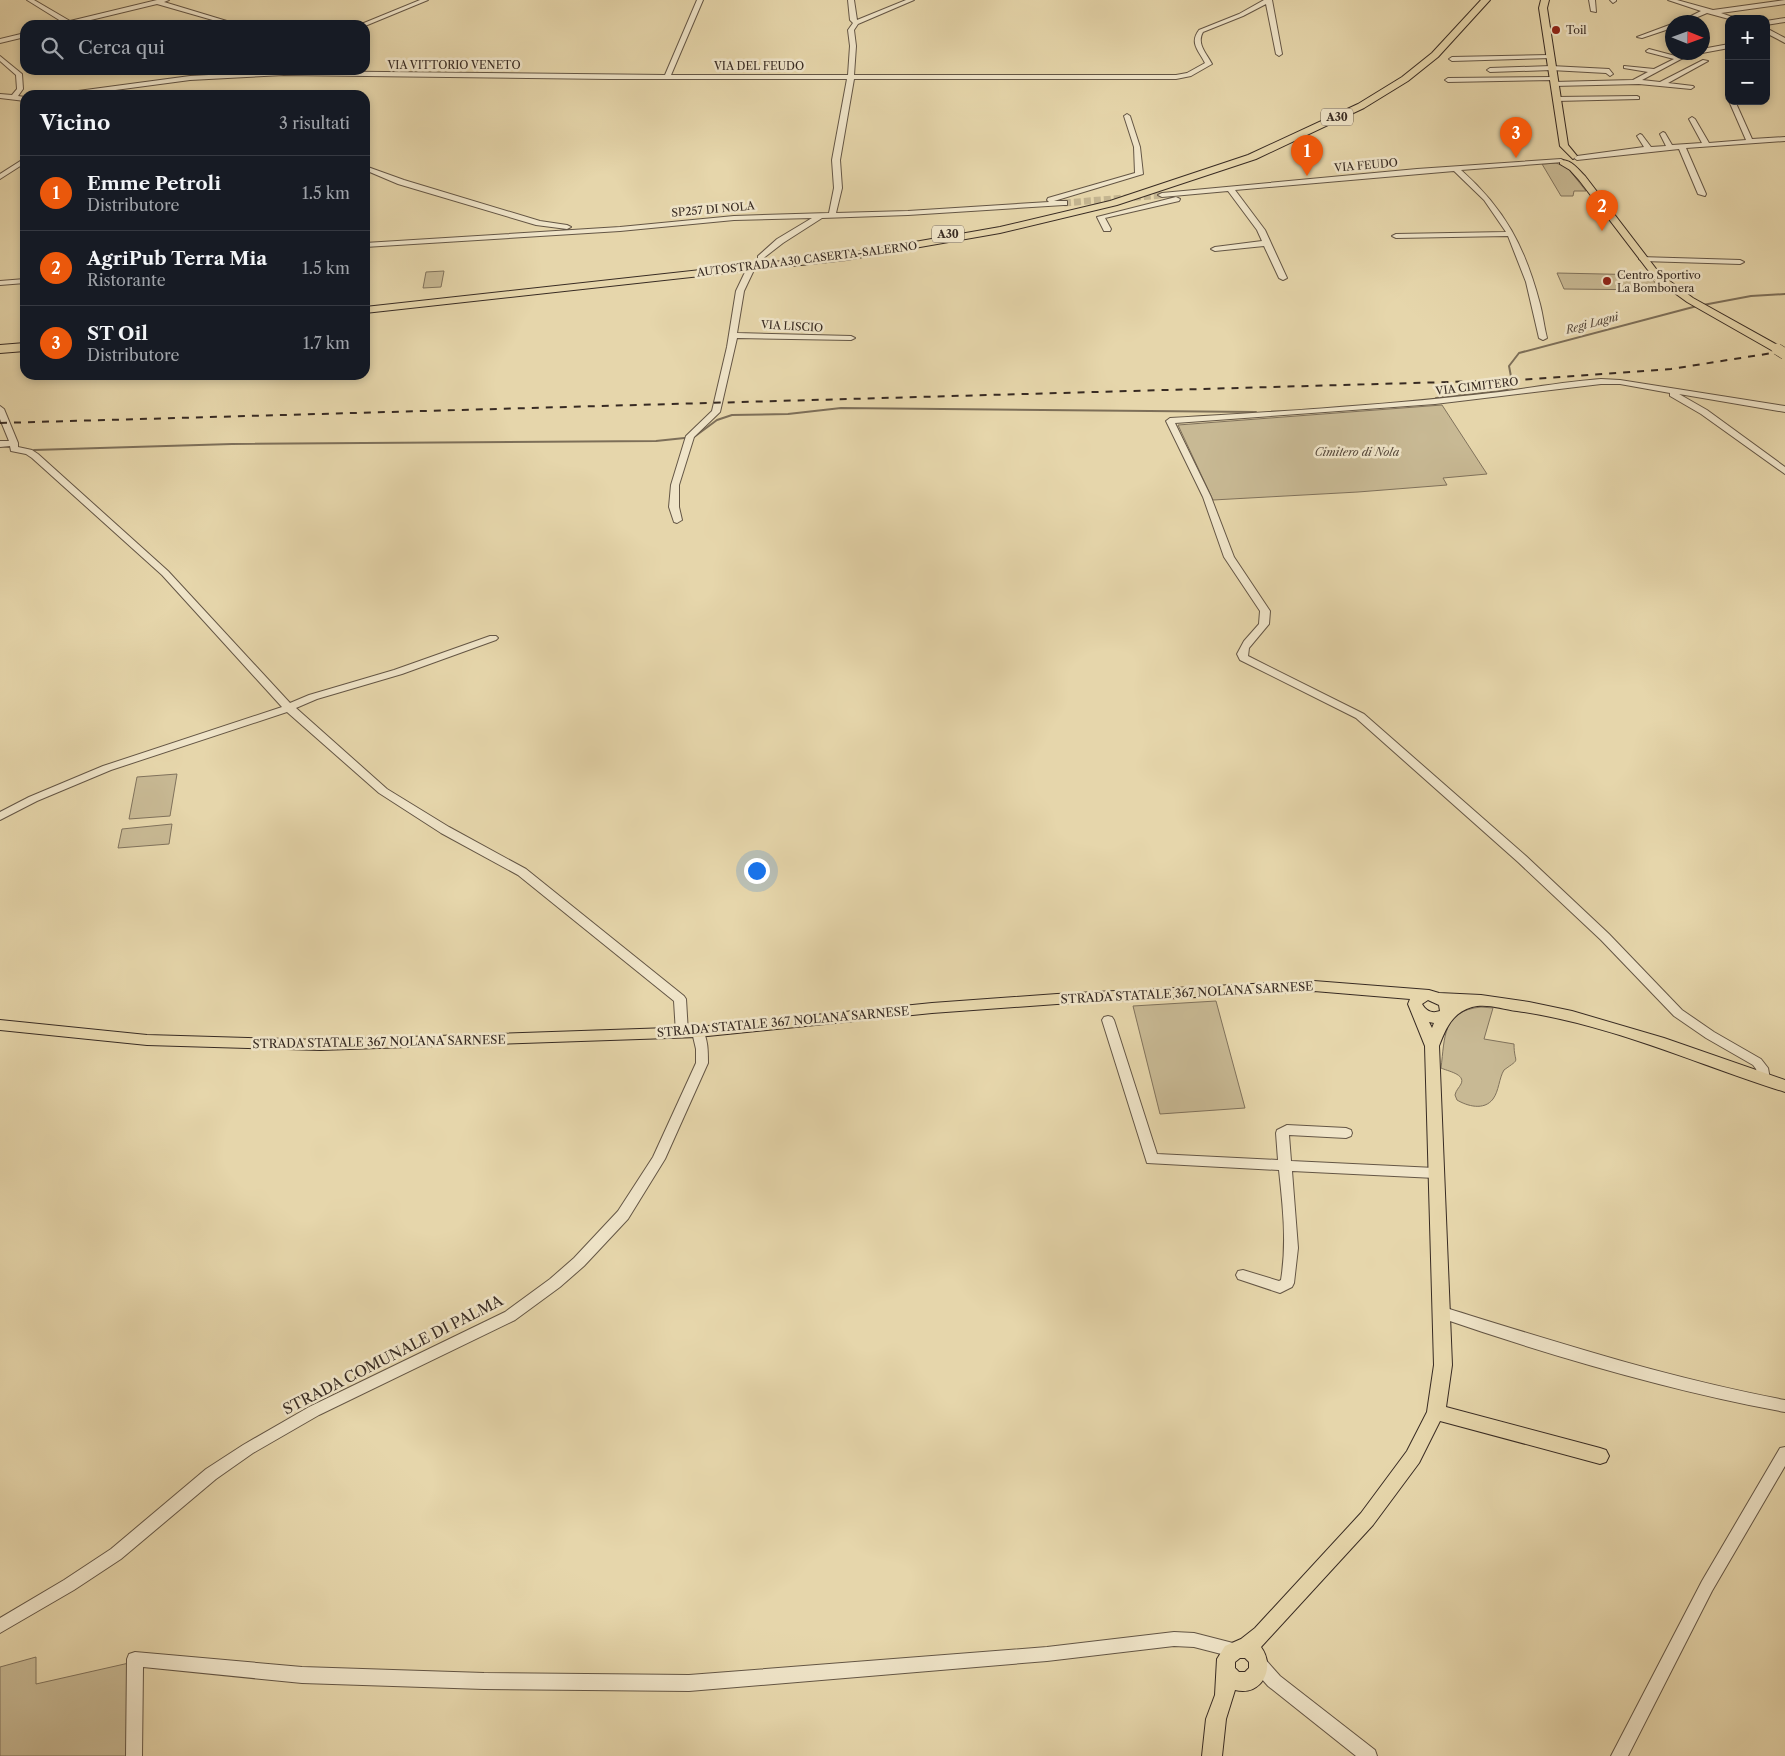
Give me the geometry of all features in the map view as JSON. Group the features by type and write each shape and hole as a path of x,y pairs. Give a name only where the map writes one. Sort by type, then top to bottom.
{"highway":[{"name":"AUTOSTRADA A30 CASERTA-SALERNO","path":"370,303 844,251 919,240 992,226 1106,199 1152,186 1243,154 1301,130 1352,104 1426,54 1474,0"},
{"name":"AUTOSTRADA A30 CASERTA-SALERNO","path":"370,309 846,257 995,231 1098,207 1159,189 1252,157 1361,106 1405,79 1436,55 1486,0"},
{"path":"0,343 20,341"},
{"path":"0,349 20,347"}],"main road":[{"path":"1545,0 1543,8 1564,146 1560,159"},
{"path":"1564,146 1575,158 1582,178"},
{"path":"1560,159 1575,158"},
{"path":"1560,159 1573,168 1582,178 1657,276 1690,300 1781,352"},
{"name":"STRADA STATALE 367 NOLANA SARNESE","path":"0,1025 138,1039 292,1045 682,1033 932,1008 1056,999 1314,986 1425,995"},
{"path":"1386,991 1410,1002 1429,1017 1439,1017 1459,1006 1481,1000"},
{"path":"1212,1756 1216,1718 1225,1695 1262,1634 1367,1519 1413,1457 1436,1412 1444,1365 1435,1173 1432,1046 1416,1001 1425,995 1441,998 1481,1000 1549,1011 1589,1021 1785,1086"},
{"path":"1432,1046 1446,1014 1447,1004 1441,998"},
{"path":"1436,1412 1600,1456"}],"street":[{"path":"30,0 64,20"},
{"path":"82,20 166,0"},
{"path":"370,22 425,0"},
{"path":"667,76 700,0"},
{"path":"851,0 853,20 856,23"},
{"path":"832,215 838,188 836,160 851,76 853,46 851,30 856,23 911,0"},
{"path":"1269,0 1279,54"},
{"name":"VIA DEL FEUDO","path":"667,76 1108,78 1184,76 1209,64 1196,41 1196,35 1269,0"},
{"path":"1592,0 1594,11"},
{"path":"1675,1 1725,16"},
{"path":"157,2 220,20"},
{"path":"1700,15 1711,11 1785,2"},
{"path":"1751,15 1757,14"},
{"path":"1770,22 1785,20"},
{"path":"1640,37 1665,28"},
{"path":"1770,34 1785,41"},
{"path":"0,41 20,35"},
{"path":"1710,48 1725,42"},
{"path":"1634,82 1680,58 1649,51"},
{"path":"1452,59 1550,57"},
{"path":"0,58 19,74 20,89 14,98"},
{"path":"1661,84 1705,61"},
{"path":"1666,65 1686,71"},
{"path":"1626,67 1656,71"},
{"path":"1490,70 1552,68 1609,71 1610,74"},
{"name":"VIA VITTORIO VENETO","path":"370,73 667,76"},
{"name":"VIA VITTORIO VENETO","path":"100,90 190,78 238,75"},
{"path":"1448,80 1609,91"},
{"path":"1555,88 1634,82 1691,87"},
{"path":"1555,88 1637,98"},
{"path":"0,95 9,94 20,89"},
{"path":"0,95 20,98"},
{"path":"1734,105 1750,142"},
{"path":"1035,206 1140,174 1137,147 1127,116"},
{"path":"1692,119 1706,144"},
{"path":"1663,134 1670,147"},
{"path":"1640,136 1649,149"},
{"path":"1575,158 1681,146 1785,139"},
{"path":"1681,146 1702,194"},
{"name":"VIA FEUDO","path":"1162,195 1560,159"},
{"path":"0,177 20,163"},
{"path":"1454,168 1488,198 1512,234 1523,261 1543,338"},
{"path":"370,170 401,182 543,224 601,231"},
{"path":"1230,189 1261,230 1284,278"},
{"path":"1107,229 1101,217 1199,192"},
{"name":"SP257 DI NOLA","path":"370,245 539,233 601,231 734,218 1035,206 1064,203"},
{"path":"761,258 780,241 822,215"},
{"path":"543,224 557,232"},
{"path":"539,233 546,230 543,224"},
{"path":"1396,236 1512,234"},
{"path":"1215,249 1267,244"},
{"path":"1643,259 1740,262"},
{"path":"677,520 674,507 675,485 690,438 716,412 740,291 750,272"},
{"path":"0,283 20,281"},
{"name":"VIA LISCIO","path":"732,335 851,338"},
{"name":"VIA CIMITERO","path":"1764,1079 1764,1074 1757,1062 1710,1035 1678,1013 1605,937 1522,859 1360,716 1244,658 1242,654 1245,644 1265,624 1265,611 1228,557 1207,497 1170,421 1365,409 1504,395 1554,386 1603,381 1620,382 1785,409"},
{"path":"1668,390 1704,412 1785,471"},
{"path":"0,409 14,446"},
{"path":"0,444 14,446 35,456 165,573 288,707 383,791 445,830 522,872 680,999 682,1033"},
{"path":"0,449 14,446"},
{"path":"0,816 33,799 107,768 281,711 313,697 398,672 493,638"},
{"path":"1108,1020 1152,1159 1435,1173"},
{"name":"STRADA COMUNALE DI PALMA","path":"0,1626 69,1585 116,1554 196,1486 248,1449 322,1407 510,1316 555,1284 579,1262 622,1215 659,1159 702,1063 702,1049 698,1032"},
{"path":"1243,1275 1280,1287 1287,1284 1290,1269 1289,1205 1284,1166 1283,1132 1346,1133"},
{"path":"1443,1313 1648,1376 1736,1398 1785,1406"},
{"path":"1619,1756 1707,1586 1785,1453"},
{"path":"134,1756 135,1659 302,1675 484,1681 689,1683 1047,1654 1174,1639 1208,1644 1274,1681 1369,1756"}],"green space":[{"path":"1556,163 1567,167 1586,191 1574,191 1573,196 1561,196 1542,164"},
{"path":"444,271 441,287 423,288 426,272"},
{"name":"Centro Sportivo La Bombonera","path":"1557,273 1649,275 1661,290 1564,289"},
{"name":"Cimitero di Nola","path":"1442,405 1487,474 1443,478 1447,485 1213,500 1178,425"},
{"path":"177,774 170,816 129,819 137,777"},
{"path":"172,824 169,844 118,848 122,829"},
{"path":"1216,1001 1245,1108 1160,1114 1133,1006"},
{"path":"1493,1008 1484,1039 1514,1044 1516,1060 1504,1070 1493,1099 1485,1105 1475,1106 1457,1100 1455,1095 1461,1084 1461,1078 1455,1073 1441,1068 1445,1036 1452,1020 1468,1009"},
{"path":"36,1657 36,1684 129,1663 127,1756 0,1756 0,1667"}],"waterway":[{"name":"Regi Lagni","path":"1703,305 1751,296 1785,294"},
{"name":"Regi Lagni","path":"1436,398 1501,391 1513,387 1509,366 1519,353 1697,306"},
{"path":"34,450 232,444 656,441 694,437 717,420 732,415 788,414 841,408 1256,412"},
{"path":"0,446 9,447"}],"tunnel":[{"path":"1064,203 1162,195"}],"railway":[{"path":"0,423 1519,380 1671,369 1785,351"}],"place":[{"name":"Toil","path":"1556,30"},
{"name":"ST Oil","path":"1516,158"},
{"name":"Emme Petroli","path":"1307,176"},
{"name":"AgriPub Terra Mia","path":"1602,231"},
{"name":"Centro Sportivo La Bombonera","path":"1607,281"}]}
